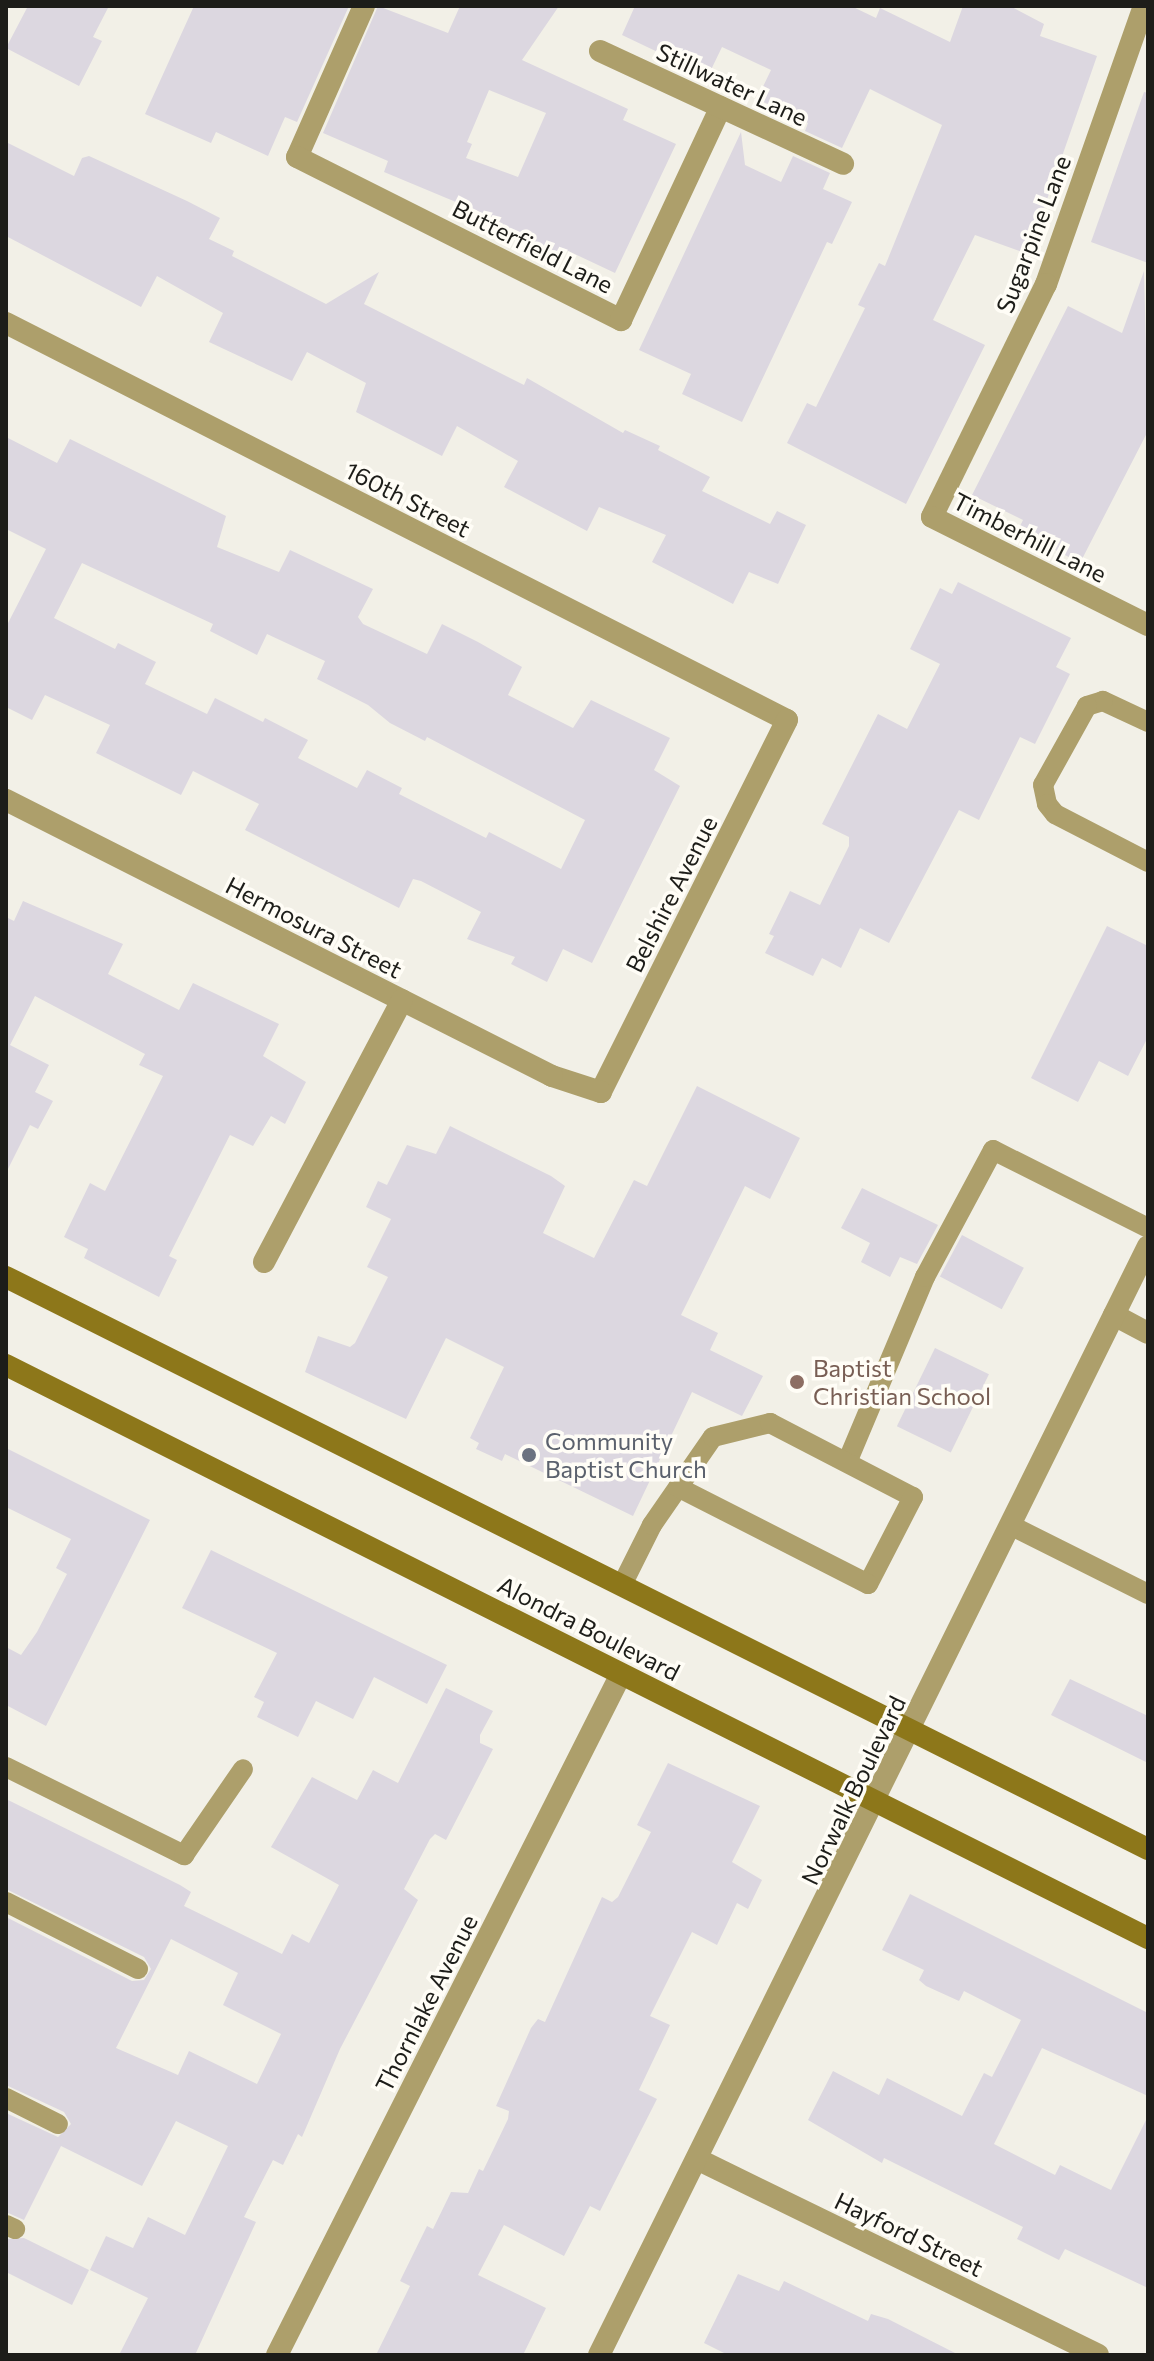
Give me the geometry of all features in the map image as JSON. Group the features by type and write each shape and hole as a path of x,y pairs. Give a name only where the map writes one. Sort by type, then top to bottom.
{"main road":[{"path":"6,1277 1148,1849"},
{"name":"Alondra Boulevard","path":"6,1365 1148,1938"}],"street":[{"name":"Butterfield Lane","path":"364,6 297,157 621,320 721,107"},
{"name":"Sugarpine Lane","path":"932,517 1046,284 1144,6"},
{"name":"Stillwater Lane","path":"600,51 843,164"},
{"name":"160th Street","path":"6,323 787,720"},
{"name":"Timberhill Lane","path":"932,517 1148,625"},
{"name":"Belshire Avenue","path":"601,1092 787,720"},
{"name":"Hermosura Street","path":"6,800 552,1076 601,1092"},
{"path":"264,1262 402,1000"},
{"name":"Norwalk Boulevard","path":"599,2355 876,1802 1148,1246"},
{"path":"1114,1315 1148,1333"},
{"name":"Thornlake Avenue","path":"277,2355 621,1674"},
{"name":"Hayford Street","path":"697,2159 1098,2355"}],"lane":[{"path":"1148,722 1103,701 1087,706 1043,785 1047,804 1055,814 1148,862"},
{"path":"848,1460 925,1277 993,1150 1148,1228"},
{"path":"622,1585 678,1487 713,1437 770,1423 848,1460 913,1497 868,1584 678,1487"},
{"path":"1012,1526 1148,1594"},
{"path":"6,1767 184,1855 243,1769"},
{"path":"6,1902 138,1969"},
{"path":"6,2098 58,2124"}],"building":[{"path":"28,6 109,6 93,37 102,41 79,86 6,48"},
{"path":"194,6 349,6 297,122 285,117 268,156 216,132 211,143 145,114"},
{"path":"378,6 448,33 460,6 559,6 522,60 628,109 623,120 676,144 615,273 562,248 557,258 495,229 499,220 384,172 388,161 323,133","holes":["489,90 546,113 518,177 466,158 472,144 467,142"]},
{"path":"635,6 851,6 876,18 880,8 950,42 963,6 1010,6 1044,24 1040,36 1097,56 1028,254 975,235 933,320 985,345 906,504 787,443 807,403 816,407 865,308 858,305 879,263 885,266 942,125 870,89 842,148 805,131 808,123 757,99 771,70 722,47 708,76 622,35"},
{"path":"1144,92 1148,93 1148,263 1091,242"},
{"path":"741,132 745,165 781,182 793,156 830,173 823,189 852,202 832,244 827,242 742,422 682,394 691,374 639,350"},
{"path":"6,142 74,176 82,158 89,156 187,201 220,218 209,239 234,251 232,256 326,304 379,272 364,304 524,385 527,378 623,433 625,430 660,446 658,450 710,477 702,491 770,524 777,511 806,525 778,584 749,572 733,604 652,562 666,535 599,507 587,531 504,487 518,461 457,426 442,456 356,412 366,383 307,352 292,381 209,342 223,313 157,276 141,307 6,236"},
{"path":"1144,271 1148,431 1080,563 1018,530 1023,520 972,495 1068,306 1122,333"},
{"path":"6,437 57,463 70,439 226,516 217,547 279,572 290,550 373,589 358,617 363,624 427,654 442,624 522,667 508,695 573,728 591,700 670,738 654,770 680,786 592,963 563,949 547,982 511,964 515,957 467,939 481,912 421,881 413,879 399,908 245,830 259,804 193,771 181,795 96,753 110,725 45,695 32,720 6,707 6,627 46,549 6,529","holes":["82,563 213,624 210,631 257,655 267,634 325,661 317,679 368,705 390,723 425,741 427,737 585,820 561,869 489,832 486,838 399,794 402,788 367,770 357,788 298,758 308,740 265,718 263,722 215,698 207,714 145,684 156,662 118,643 115,649 54,618"]},
{"path":"958,582 1071,638 1056,667 1070,674 1035,744 1020,737 979,820 959,810 889,943 860,928 841,968 822,958 813,976 765,953 774,936 769,934 790,891 820,905 849,846 849,837 822,824 878,714 907,729 940,664 910,649 940,588 952,594"},
{"path":"23,901 123,944 108,974 179,1010 193,983 279,1024 263,1056 306,1082 285,1124 271,1116 253,1146 230,1135 169,1256 177,1260 159,1297 84,1258 88,1249 64,1237 90,1183 105,1191 163,1076 139,1065 145,1054 35,996 10,1045 49,1065 35,1092 53,1101 38,1129 30,1125 6,1173 6,917 14,921"},
{"path":"1107,926 1148,946 1148,1037 1128,1076 1099,1061 1078,1102 1031,1078"},
{"path":"697,1086 800,1138 770,1199 745,1186 681,1315 718,1333 710,1350 763,1376 742,1416 692,1392 633,1516 505,1454 502,1461 476,1449 479,1443 470,1438 504,1367 446,1338 406,1419 305,1372 318,1336 350,1347 355,1343 388,1277 367,1267 391,1219 366,1207 378,1181 387,1185 407,1145 436,1154 450,1126 551,1176 565,1186 543,1233 594,1258 634,1180 647,1186"},
{"path":"862,1188 938,1225 917,1264 900,1257 890,1277 861,1262 870,1243 841,1228"},
{"path":"962,1235 1024,1268 1002,1309 940,1276"},
{"path":"935,1348 989,1374 951,1452 897,1426"},
{"path":"6,1448 150,1520 46,1726 6,1705 6,1647 21,1655 37,1632 67,1574 56,1568 71,1539 6,1507"},
{"path":"211,1550 447,1665 427,1704 374,1677 353,1719 316,1701 298,1737 257,1717 264,1702 254,1697 277,1653 182,1608"},
{"path":"1070,1679 1148,1716 1148,1763 1051,1715"},
{"path":"446,1688 493,1711 480,1735 480,1743 493,1749 446,1840 435,1834 430,1839 404,1889 418,1900 340,2049 302,2137 298,2134 283,2165 273,2160 244,2217 256,2222 195,2355 119,2355 148,2298 90,2270 106,2236 133,2248 148,2217 185,2235 228,2146 176,2121 142,2186 61,2146 24,2220 6,2212 6,2113 58,2137 71,2124 64,2112 6,2085 6,1917 132,1981 144,1980 151,1969 144,1957 6,1889 6,1799 180,1885 191,1892 184,1906 282,1954 292,1934 309,1943 339,1885 271,1847 312,1777 357,1800 373,1770 398,1783","holes":["171,1939 238,1973 223,2005 281,2034 257,2084 189,2051 178,2075 116,2048"]},
{"path":"668,1763 760,1806 732,1862 762,1880 748,1909 737,1903 717,1945 692,1932 650,2016 670,2025 639,2090 657,2099 600,2211 590,2206 564,2256 504,2225 478,2275 546,2308 523,2355 376,2355 410,2286 400,2281 427,2226 433,2229 451,2192 468,2193 479,2169 483,2171 508,2119 509,2111 496,2106 531,2028 538,2019 545,2022 602,1897 612,1902 618,1897 651,1832 637,1825"},
{"path":"910,1894 1148,2013 1148,2096 1042,2048 994,2144 1055,2175 1060,2165 1111,2190 1148,2116 1148,2288 1065,2249 1059,2260 1017,2239 1023,2227 884,2158 882,2163 808,2120 833,2071 879,2095 887,2078 962,2116 984,2073 992,2077 1021,2020 964,1991 959,2001 926,1986 919,1980 924,1970 882,1950"},
{"path":"24,2238 89,2270 72,2305 6,2272 6,2239"},
{"path":"738,2274 779,2291 784,2281 868,2321 871,2314 888,2319 959,2355 728,2355 704,2343"}],"place":[{"name":"Baptist Christian School","path":"797,1382"},
{"name":"Community Baptist Church","path":"529,1455"}]}
